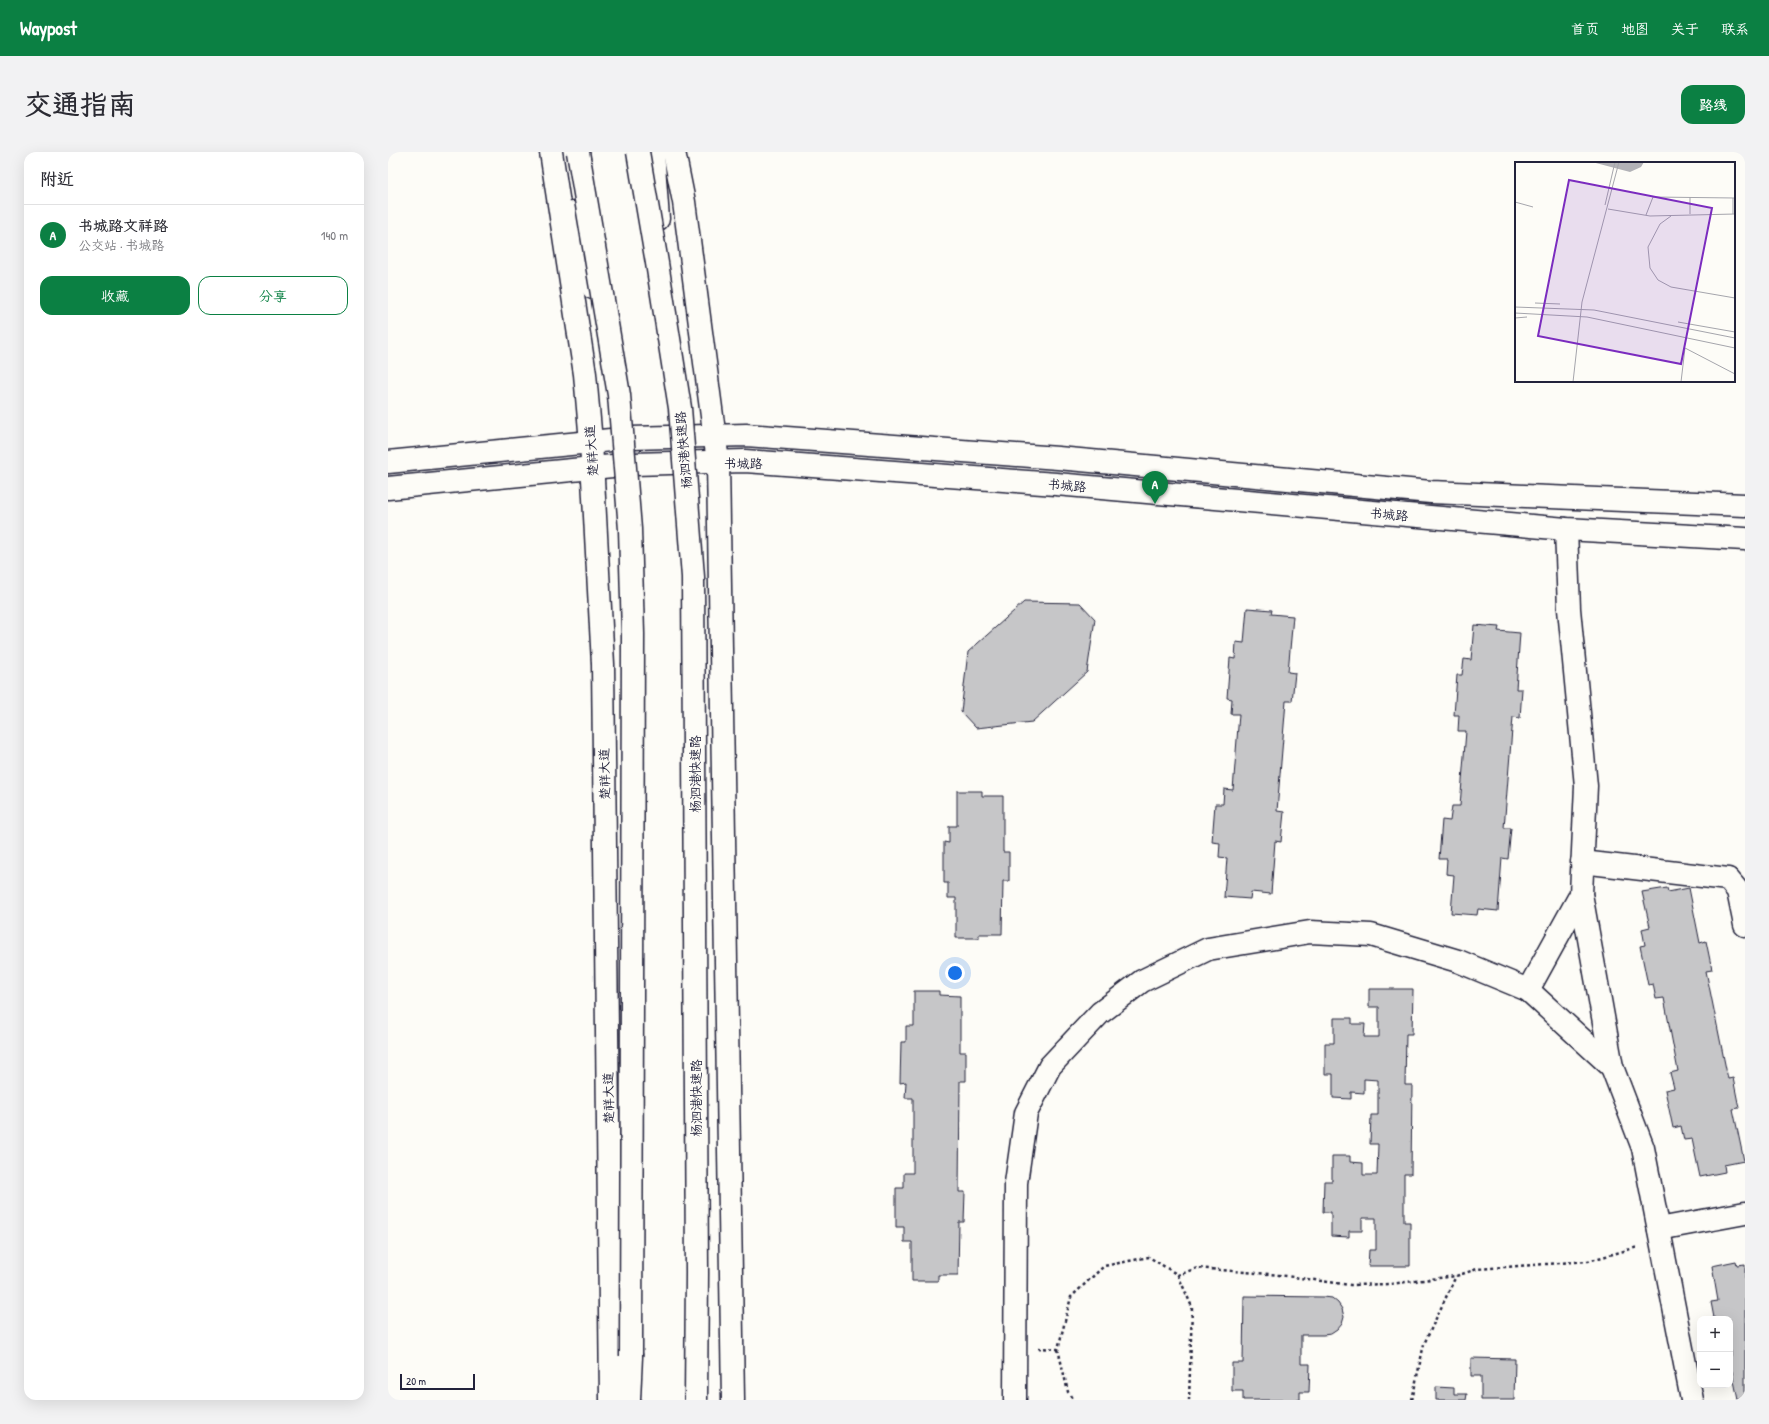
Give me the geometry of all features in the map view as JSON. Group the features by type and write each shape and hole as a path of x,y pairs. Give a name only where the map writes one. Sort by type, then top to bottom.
{"main road":[{"name":"楚祥大道","path":"551,152 585,374 591,442 603,664 611,1400"},
{"path":"557,152 616,375"},
{"path":"578,152 616,375 630,529 632,626 631,1356 629,1400"},
{"name":"杨泗港快速路","path":"638,152 680,408 693,577 697,1273 696,1400"},
{"path":"653,152 663,298"},
{"path":"674,152 685,210 718,462 733,1400"},
{"name":"书城路","path":"388,462 631,438 746,435 1058,458 1432,492 1745,505"},
{"name":"书城路","path":"388,488 633,464 753,462 1056,484 1566,529 1745,539"},
{"path":"1566,529 1569,609 1586,786 1581,894 1612,1067 1643,1148 1692,1400"},
{"path":"1582,862 1728,880 1738,891 1745,924"},
{"path":"1528,990 1581,894"},
{"path":"1015,1400 1016,1183 1026,1113 1050,1066 1100,1013 1142,981 1208,949 1310,932 1371,935 1458,961 1528,990 1612,1067"},
{"path":"1660,1235 1745,1213"},
{"path":"697,1273 707,1400"}],"path":[{"path":"1178,1275 1197,1268 1279,1275 1350,1285 1390,1284 1456,1276 1477,1269 1588,1261 1660,1235"},
{"path":"1073,1400 1068,1392 1058,1349 1071,1297 1104,1266 1149,1257 1178,1275 1192,1307 1189,1400"},
{"path":"1412,1400 1424,1344 1456,1276"},
{"path":"1015,1348 1058,1349"}],"building":[{"path":"1024,602 1080,603 1095,619 1087,672 1032,722 976,728 961,712 968,652"},
{"path":"1247,608 1272,610 1271,614 1293,616 1288,672 1295,673 1292,701 1286,701 1277,811 1284,812 1281,842 1275,841 1271,894 1251,892 1250,899 1224,897 1227,858 1219,857 1220,843 1212,842 1215,804 1223,804 1224,789 1233,790 1239,714 1231,714 1232,699 1227,698 1230,658 1235,659 1236,642 1244,643"},
{"path":"1474,625 1499,627 1498,631 1520,633 1516,689 1522,689 1520,718 1513,717 1504,828 1511,828 1508,859 1502,858 1498,911 1478,909 1477,915 1451,913 1454,875 1446,874 1447,859 1439,859 1442,820 1450,821 1452,806 1460,806 1466,731 1458,731 1459,715 1454,715 1457,675 1462,675 1464,659 1471,660"},
{"path":"957,791 982,791 982,796 1003,796 1003,852 1009,852 1009,881 1003,881 1002,934 979,934 979,938 956,938 956,898 948,898 948,883 944,883 944,842 949,843 949,826 957,826"},
{"path":"1667,888 1668,892 1689,888 1700,943 1706,941 1712,970 1706,971 1728,1079 1733,1078 1739,1108 1733,1109 1744,1161 1724,1165 1725,1172 1700,1177 1692,1139 1684,1140 1681,1126 1673,1128 1665,1090 1674,1088 1670,1073 1678,1071 1664,998 1656,999 1653,984 1648,985 1640,946 1645,945 1642,929 1650,927 1642,892"},
{"path":"1369,989 1413,989 1412,1034 1406,1034 1405,1085 1412,1085 1411,1174 1404,1174 1404,1222 1410,1222 1410,1266 1368,1266 1369,1250 1376,1250 1376,1218 1362,1218 1362,1231 1349,1231 1349,1237 1331,1236 1331,1212 1323,1212 1324,1181 1332,1181 1332,1156 1350,1156 1350,1162 1363,1163 1363,1175 1377,1175 1378,1144 1370,1144 1371,1115 1378,1115 1378,1080 1364,1079 1364,1093 1351,1092 1351,1099 1333,1098 1333,1074 1325,1074 1325,1043 1334,1043 1334,1018 1352,1018 1352,1024 1365,1024 1364,1037 1379,1037 1379,1007 1369,1007"},
{"path":"914,991 939,991 939,995 960,996 960,1052 966,1052 966,1081 960,1081 959,1192 965,1192 964,1222 959,1222 958,1275 938,1275 938,1281 912,1281 912,1242 904,1242 904,1227 896,1227 896,1188 904,1188 904,1173 913,1173 913,1098 905,1098 906,1082 900,1083 901,1042 906,1042 906,1026 914,1026"},
{"path":"1736,1261 1737,1265 1745,1264 1745,1400 1738,1400 1733,1376 1733,1316 1714,1316 1711,1302 1718,1301 1712,1266"},
{"path":"1244,1296 1332,1298 1342,1309 1344,1317 1342,1324 1331,1334 1301,1335 1301,1364 1310,1364 1309,1392 1300,1392 1300,1400 1243,1400 1243,1391 1232,1391 1232,1363 1243,1363"},
{"path":"1471,1358 1515,1359 1514,1400 1481,1400 1481,1376 1471,1376"},
{"path":"1436,1387 1454,1388 1454,1394 1467,1394 1466,1400 1436,1400"}],"place":[{"name":"书城路文祥路","path":"1155,504"}]}
